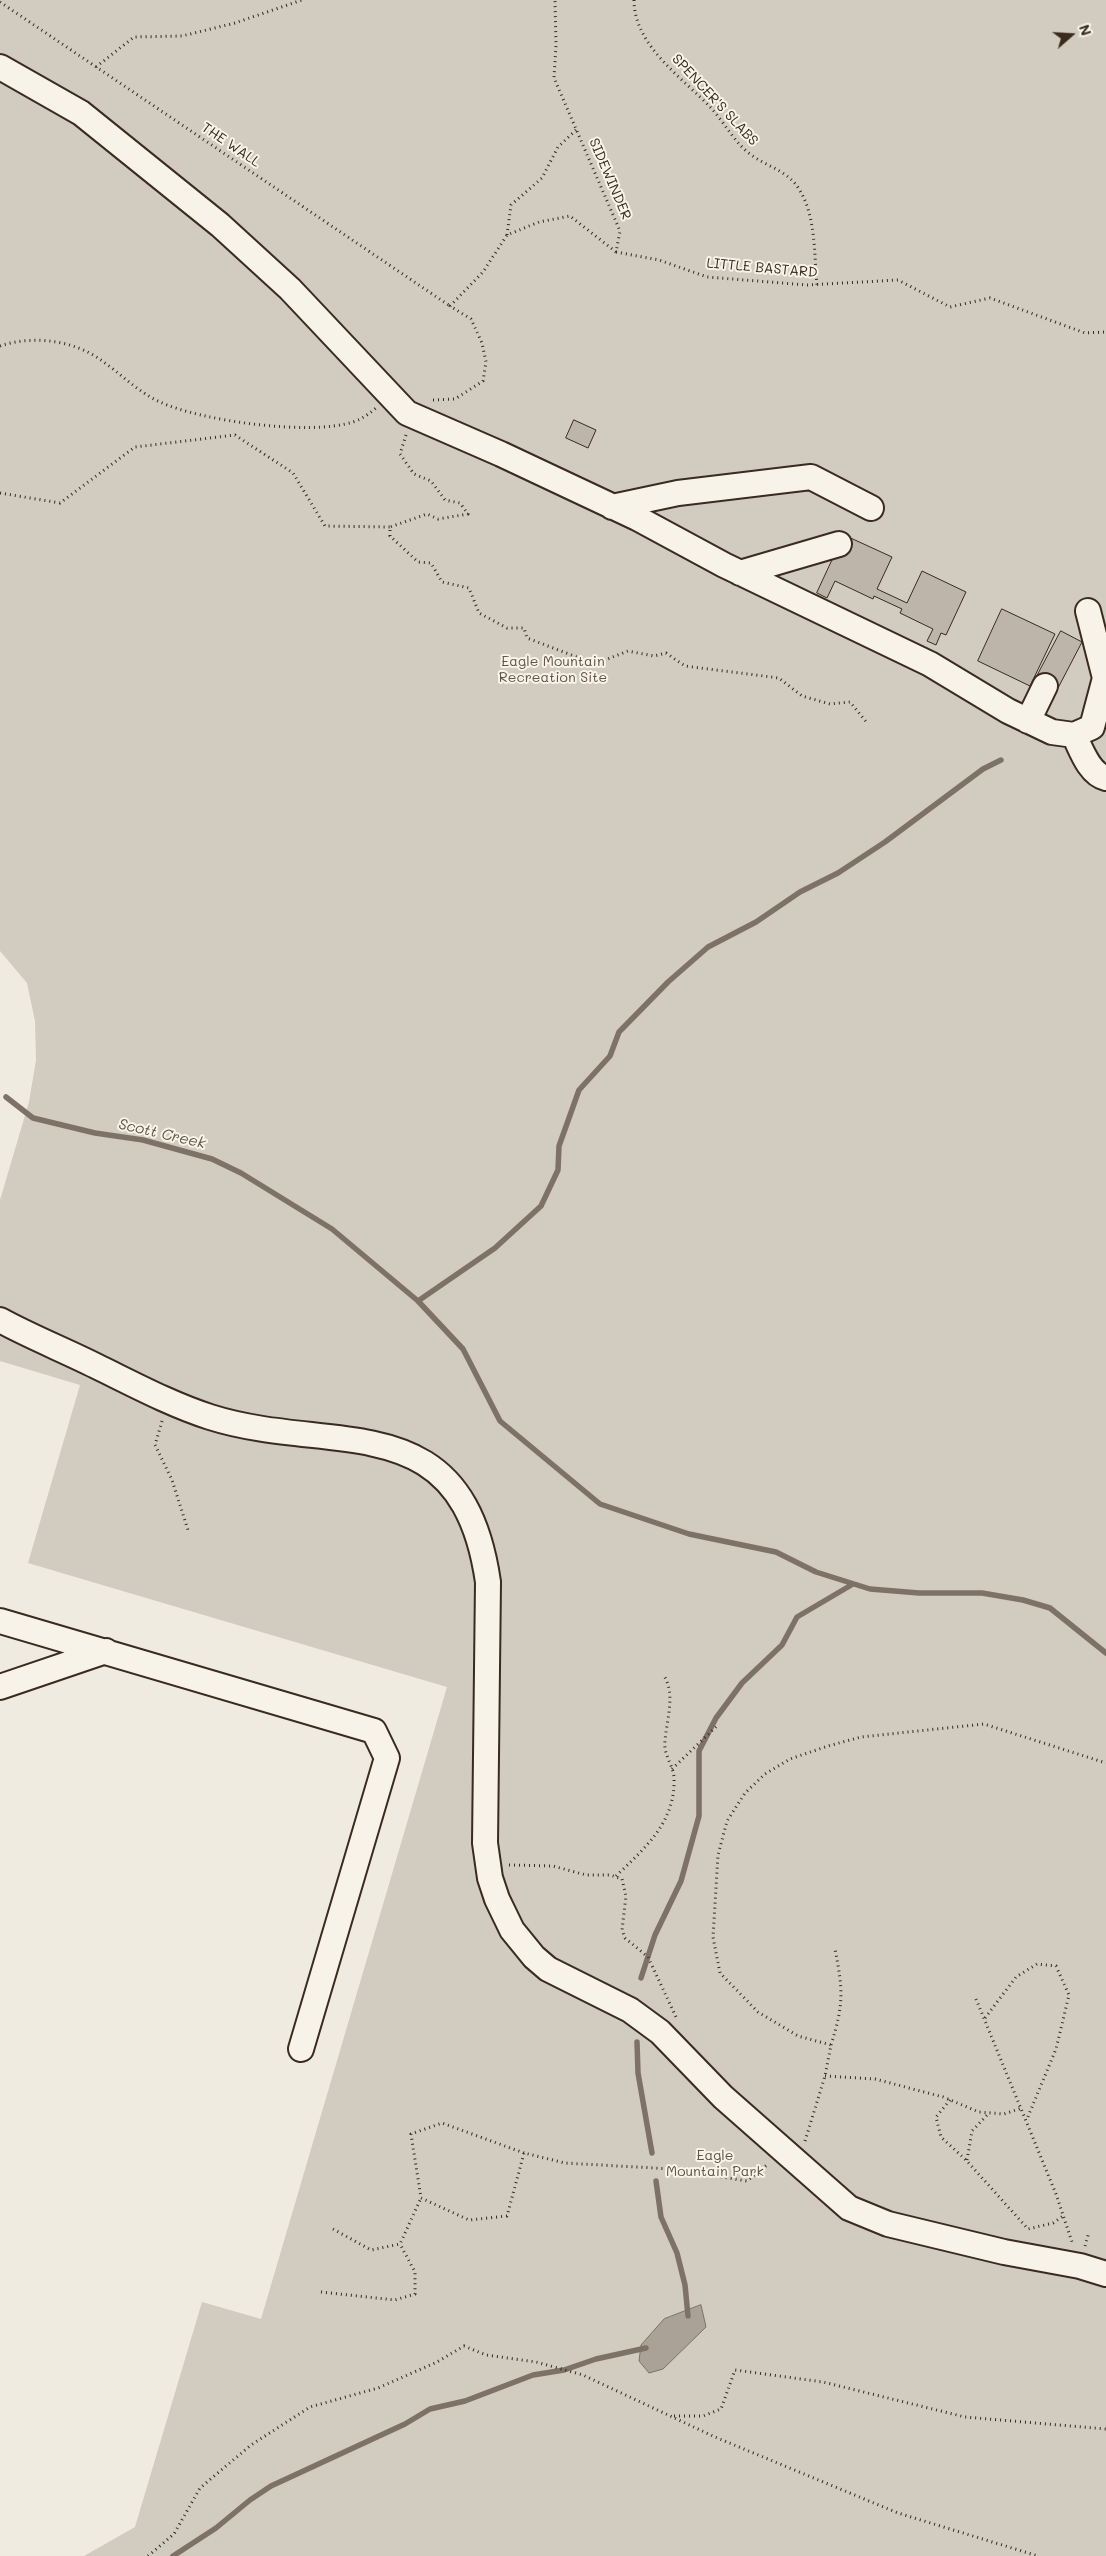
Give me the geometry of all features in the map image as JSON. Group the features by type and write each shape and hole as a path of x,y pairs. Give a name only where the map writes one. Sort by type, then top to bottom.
{"lane":[{"path":"0,67 80,114 220,225 290,289 358,358 399,405 612,507 740,573 930,664 1028,721 1052,732 1074,735 1092,726 1105,678 1088,611"},
{"path":"612,507 678,493 811,477 871,508"},
{"path":"740,573 840,544"},
{"path":"1028,721 1045,686"},
{"path":"1074,735 1084,758 1101,777 1106,778"},
{"path":"0,1320 168,1401 210,1417 235,1424 389,1446 428,1466 440,1476 461,1502 476,1532 484,1557 488,1582 485,1806 485,1843 488,1867 497,1899 506,1918 534,1957 548,1969 630,2010 644,2019 660,2032 723,2097 791,2156 832,2196 848,2208 888,2224 1004,2252 1080,2266 1106,2274"},
{"path":"0,1621 374,1732 387,1758 301,2049"},
{"path":"0,1687 106,1651"}],"path":[{"path":"96,67 134,37 182,36 235,24 302,0"},
{"name":"SIDEWINDER","path":"555,0 556,45 554,78 620,231 616,252"},
{"name":"SPENCER'S SLABS","path":"634,0 638,24 666,67 710,108 750,154 786,173 799,189 811,220 817,285"},
{"name":"THE WALL","path":"0,2 450,306"},
{"path":"0,346 12,342 34,340 60,342 80,348 100,359 159,402 192,415 218,420 314,428 353,422 399,405 454,399 483,381 486,362 482,343 471,319 450,306 484,272 507,235 511,206 542,178 558,147 576,130"},
{"path":"507,235 539,222 570,216 616,252"},
{"name":"LITTLE BASTARD","path":"616,252 659,260 707,277 817,285 898,280 950,307 990,298 1085,333 1106,332"},
{"path":"0,493 60,503 135,447 234,435 293,473 325,526 390,527 427,514 438,519 468,514 460,504 445,500 431,481 414,474 400,454 408,426 399,405"},
{"path":"390,527 390,536 418,562 431,563 442,582 469,588 479,613 507,628 524,628 527,638 595,664 628,651 654,656 666,654 685,666 778,678 802,696 830,704 850,702 868,724"},
{"path":"168,1401 155,1445 172,1480 188,1530"},
{"path":"616,1876 644,1850 671,1810 672,1769 664,1743 671,1693 669,1684 663,1674"},
{"path":"831,2045 798,2036 758,2012 720,1973 713,1937 718,1855 727,1821 745,1793 765,1774 790,1760 828,1746 861,1738 984,1724 1106,1763"},
{"path":"672,1769 718,1725"},
{"path":"488,1867 528,1864 553,1866 586,1875 616,1876 622,1879 626,1886 622,1930 625,1938 651,1962 677,2023"},
{"path":"400,2244 420,2198 411,2134 442,2123 524,2153 565,2163 672,2168 747,2181 791,2156 825,2076 831,2045 839,2019 842,1992 836,1949"},
{"path":"985,2018 1016,1976 1037,1964 1056,1966 1069,1995 1056,2049 1027,2120"},
{"path":"976,1999 1027,2120 1080,2266"},
{"path":"825,2076 875,2079 950,2100 979,2112 1004,2114 1022,2108"},
{"path":"950,2100 936,2117 941,2136 966,2160 1028,2229 1053,2223 1063,2216"},
{"path":"966,2160 972,2131 989,2113"},
{"path":"420,2198 469,2220 507,2216 524,2153"},
{"path":"333,2230 371,2250 400,2244"},
{"path":"321,2292 395,2300 415,2294 415,2272 400,2244"},
{"path":"148,2556 174,2534 200,2488 251,2445 310,2407 378,2388 438,2362 464,2346 486,2355 536,2362 583,2375 715,2437 898,2513 1038,2556"},
{"path":"671,2416 703,2416 721,2409 735,2370 822,2382 966,2417 1106,2428"}],"green space":[{"name":"Eagle Mountain Recreation Site","path":"0,0 1106,0 1106,2556 84,2556 135,2527 202,2302 261,2319 447,1687 28,1563 80,1385 0,1361 0,1200 29,1102 36,1060 35,1021 27,983 0,951"}],"shaded area":[{"path":"701,2305 706,2327 663,2369 649,2373 639,2361 641,2345 664,2319"}],"building":[{"path":"574,420 596,430 588,448 566,438"},
{"path":"844,535 892,557 877,589 907,603 922,571 966,592 946,635 941,633 936,645 927,641 933,629 900,613 902,609 874,596 873,599 835,581 827,598 817,593"},
{"path":"1002,609 1055,634 1030,686 978,661"},
{"path":"1061,631 1082,642 1058,688 1035,680"}],"waterway":[{"path":"418,1301 495,1248 541,1206 558,1170 559,1146 579,1090 610,1056 619,1032 668,982 708,947 756,922 800,892 838,873 885,842 983,769 1001,760"},
{"name":"Scott Creek","path":"6,1097 33,1118 95,1133 143,1140 212,1159 241,1173 332,1229 418,1301 463,1349 500,1421 600,1504 689,1534 776,1552 816,1572 870,1589 919,1593 982,1593 1023,1600 1050,1608 1106,1653"},
{"path":"641,1978 655,1935 681,1881 699,1816 699,1751 716,1718 742,1683 782,1645 797,1617 853,1584"},
{"path":"637,2042 638,2073 652,2153"},
{"path":"656,2181 661,2217 677,2253 685,2285 688,2316"},
{"path":"173,2556 216,2528 250,2500 271,2486 405,2424 430,2409 465,2401 533,2375 564,2370 596,2359 646,2348"}],"park label":[{"name":"Eagle Mountain Park","path":"715,2164"}]}
